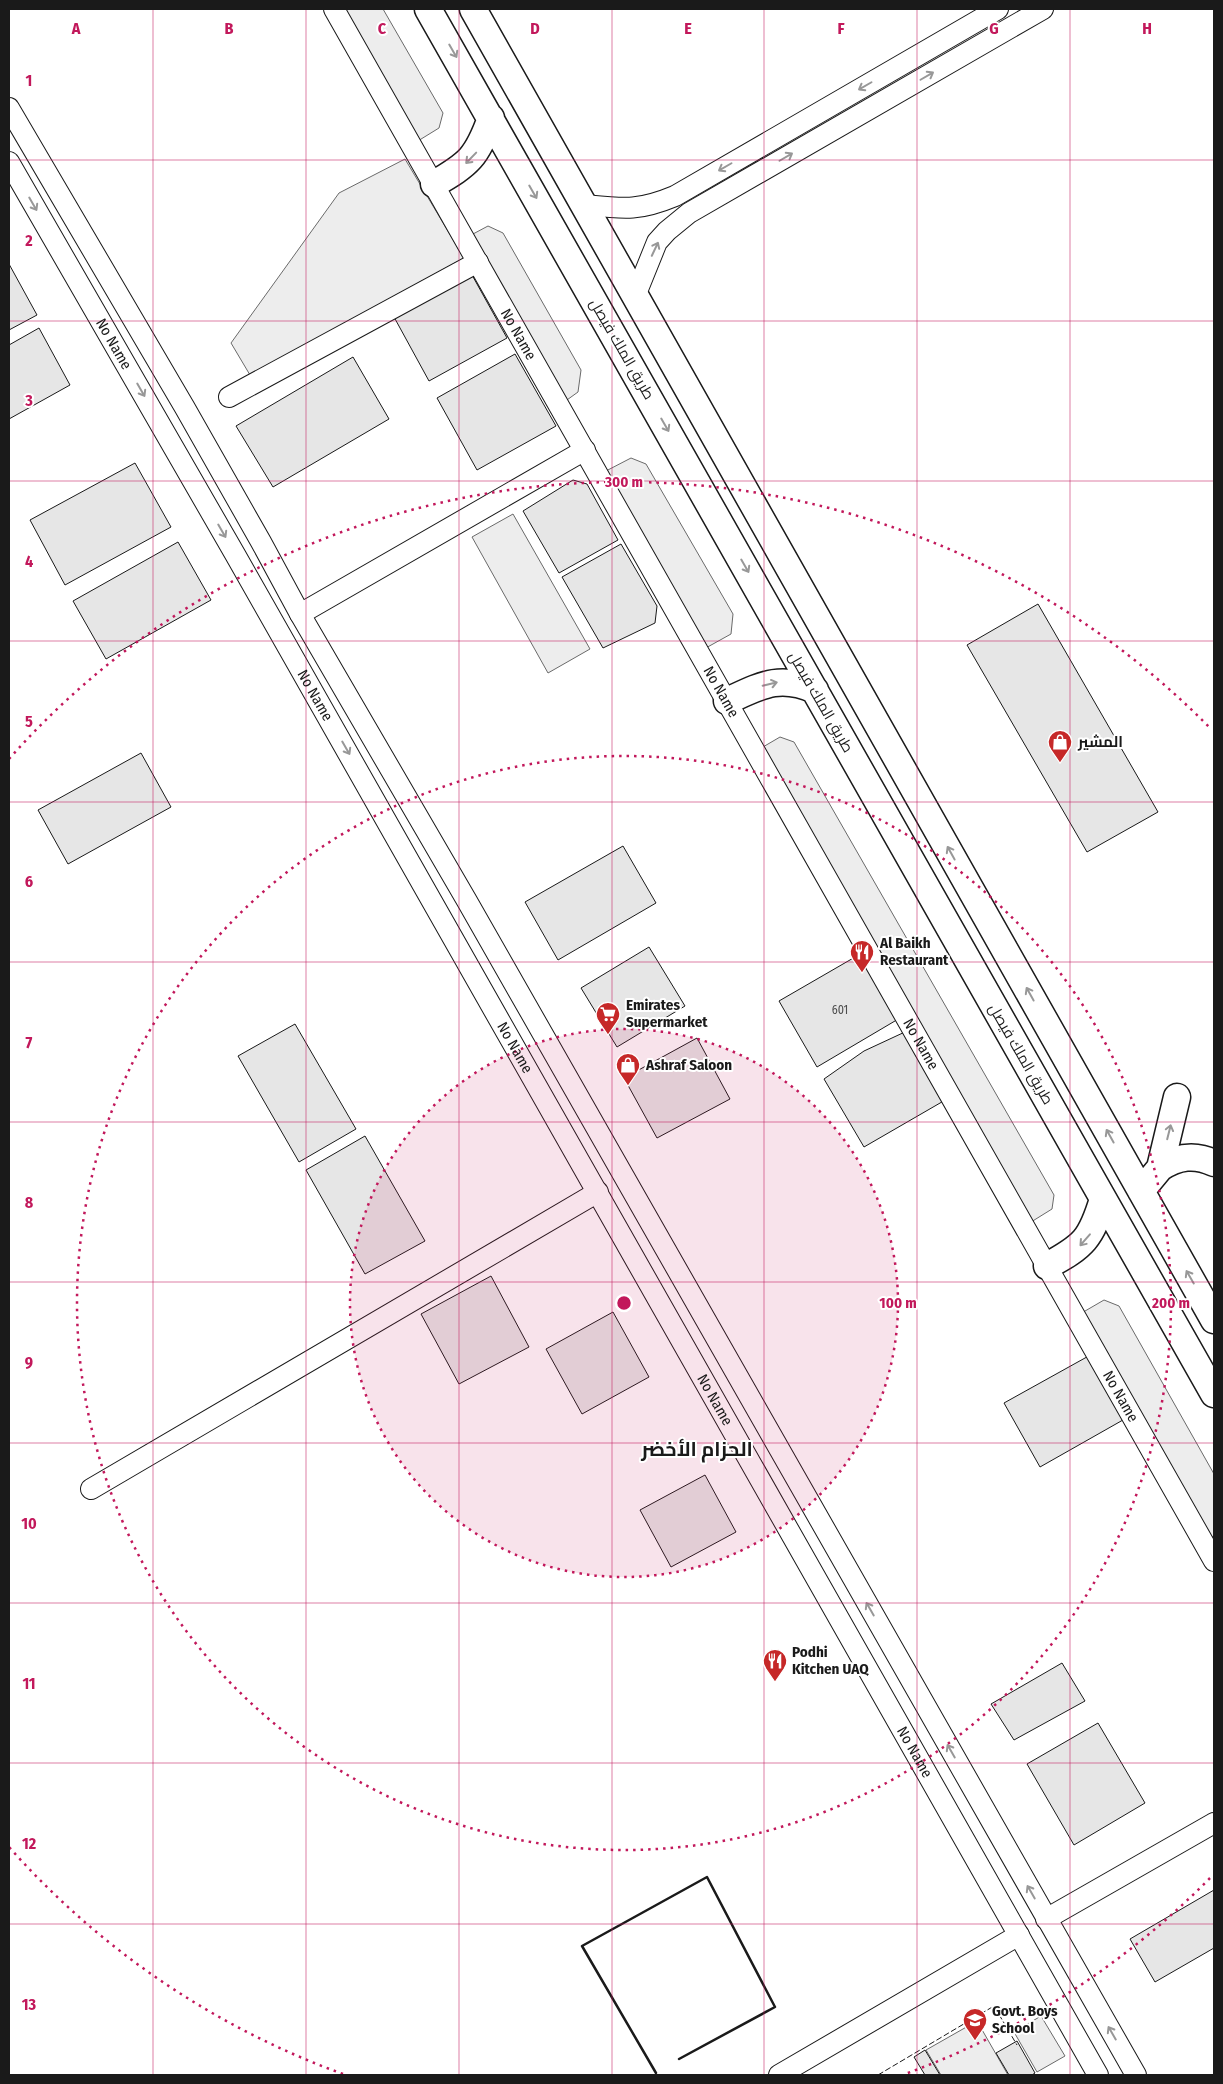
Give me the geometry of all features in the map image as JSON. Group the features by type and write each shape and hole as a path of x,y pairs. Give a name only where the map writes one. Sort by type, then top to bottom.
{"main road":[{"name":"طريق الملك فيصل","path":"428,9 1214,1394"},
{"path":"473,9 586,205 1214,1320"},
{"path":"434,184 458,170 477,152 491,118"},
{"path":"727,701 756,687 779,682 792,682 815,690"},
{"path":"1160,1168 1177,1097"},
{"path":"1141,1191 1160,1168 1177,1158 1196,1157 1214,1163"},
{"path":"1047,1266 1068,1255 1084,1242 1096,1223 1103,1199"}],"street":[{"name":"No Name","path":"334,9 1214,1561"},
{"path":"586,205 634,209 675,196 998,9"},
{"path":"636,294 657,242 667,231 690,213 1043,9"},
{"path":"948,38 959,57"},
{"name":"No Name","path":"9,108 190,416 300,614 516,986 1136,2075"},
{"path":"811,118 823,136"},
{"name":"No Name","path":"9,162 236,556 1098,2075"},
{"path":"229,397 478,262"},
{"path":"300,614 584,450"},
{"path":"91,1488 598,1192"},
{"path":"1046,1918 1214,1823"},
{"path":"780,2075 1019,1935"}],"shaded area":[{"path":"338,9 383,9 443,113 439,128 413,144"},
{"path":"405,159 464,258 250,375 231,343 339,193"},
{"path":"488,226 503,233 581,370 578,392 553,410 458,242"},
{"path":"631,458 646,464 733,614 731,634 704,649 604,472"},
{"path":"513,514 590,649 548,673 472,537"},
{"path":"780,737 794,742 1054,1195 1052,1209 1023,1227 751,754"},
{"path":"1104,1300 1119,1306 1214,1474 1214,1536 1201,1543 1073,1318"},
{"path":"1041,2016 1065,2056 1037,2072 1014,2032"},
{"path":"977,2021 1008,2075 941,2075 926,2050"}],"building":[{"path":"9,264 37,315 9,330"},
{"path":"472,275 507,338 429,381 394,317"},
{"path":"39,328 70,385 9,419 9,345"},
{"path":"515,354 556,426 477,470 437,398"},
{"path":"353,357 389,419 273,487 236,426"},
{"path":"135,463 171,527 65,585 30,520"},
{"path":"573,480 587,484 618,540 559,573 523,511"},
{"path":"178,542 211,600 106,659 73,601"},
{"path":"621,544 657,606 655,623 603,648 562,577"},
{"path":"1038,604 1158,812 1087,852 967,645"},
{"path":"141,753 171,807 68,864 38,810"},
{"path":"623,846 656,903 558,960 525,902"},
{"path":"649,947 685,1006 617,1047 581,988"},
{"path":"862,953 900,1018 817,1067 779,1001"},
{"path":"295,1024 356,1129 299,1162 238,1056"},
{"path":"907,1031 947,1099 864,1147 824,1079 864,1051"},
{"path":"697,1038 730,1099 657,1138 624,1078"},
{"path":"365,1136 425,1241 365,1274 306,1170"},
{"path":"491,1276 529,1347 459,1384 421,1314"},
{"path":"613,1312 649,1377 582,1414 546,1349"},
{"path":"1094,1353 1130,1416 1040,1467 1004,1403"},
{"path":"705,1475 736,1532 671,1567 640,1510"},
{"path":"1062,1663 1085,1701 1014,1740 991,1704"},
{"path":"1098,1723 1145,1803 1074,1845 1027,1764"},
{"path":"1214,1890 1214,1948 1155,1982 1130,1939"},
{"path":"1017,2041 1035,2073 1032,2075 1009,2075 996,2053"},
{"path":"925,2050 940,2075 925,2075 914,2057"}],"fence":[{"path":"878,2075 994,2006 1017,2045"}],"wall":[{"path":"656,2073 582,1946 707,1877 775,2007 679,2059"}],"place":[{"name":"المشير","path":"1060,763"},
{"name":"Al Baikh Restaurant","path":"862,973"},
{"name":"Emirates Supermarket","path":"608,1035"},
{"name":"Ashraf Saloon","path":"628,1086"},
{"name":"Podhi Kitchen UAQ","path":"775,1682"},
{"name":"Govt. Boys School","path":"975,2041"}],"district":[{"name":"الحزام الأخضر","path":"697,1449"}]}
